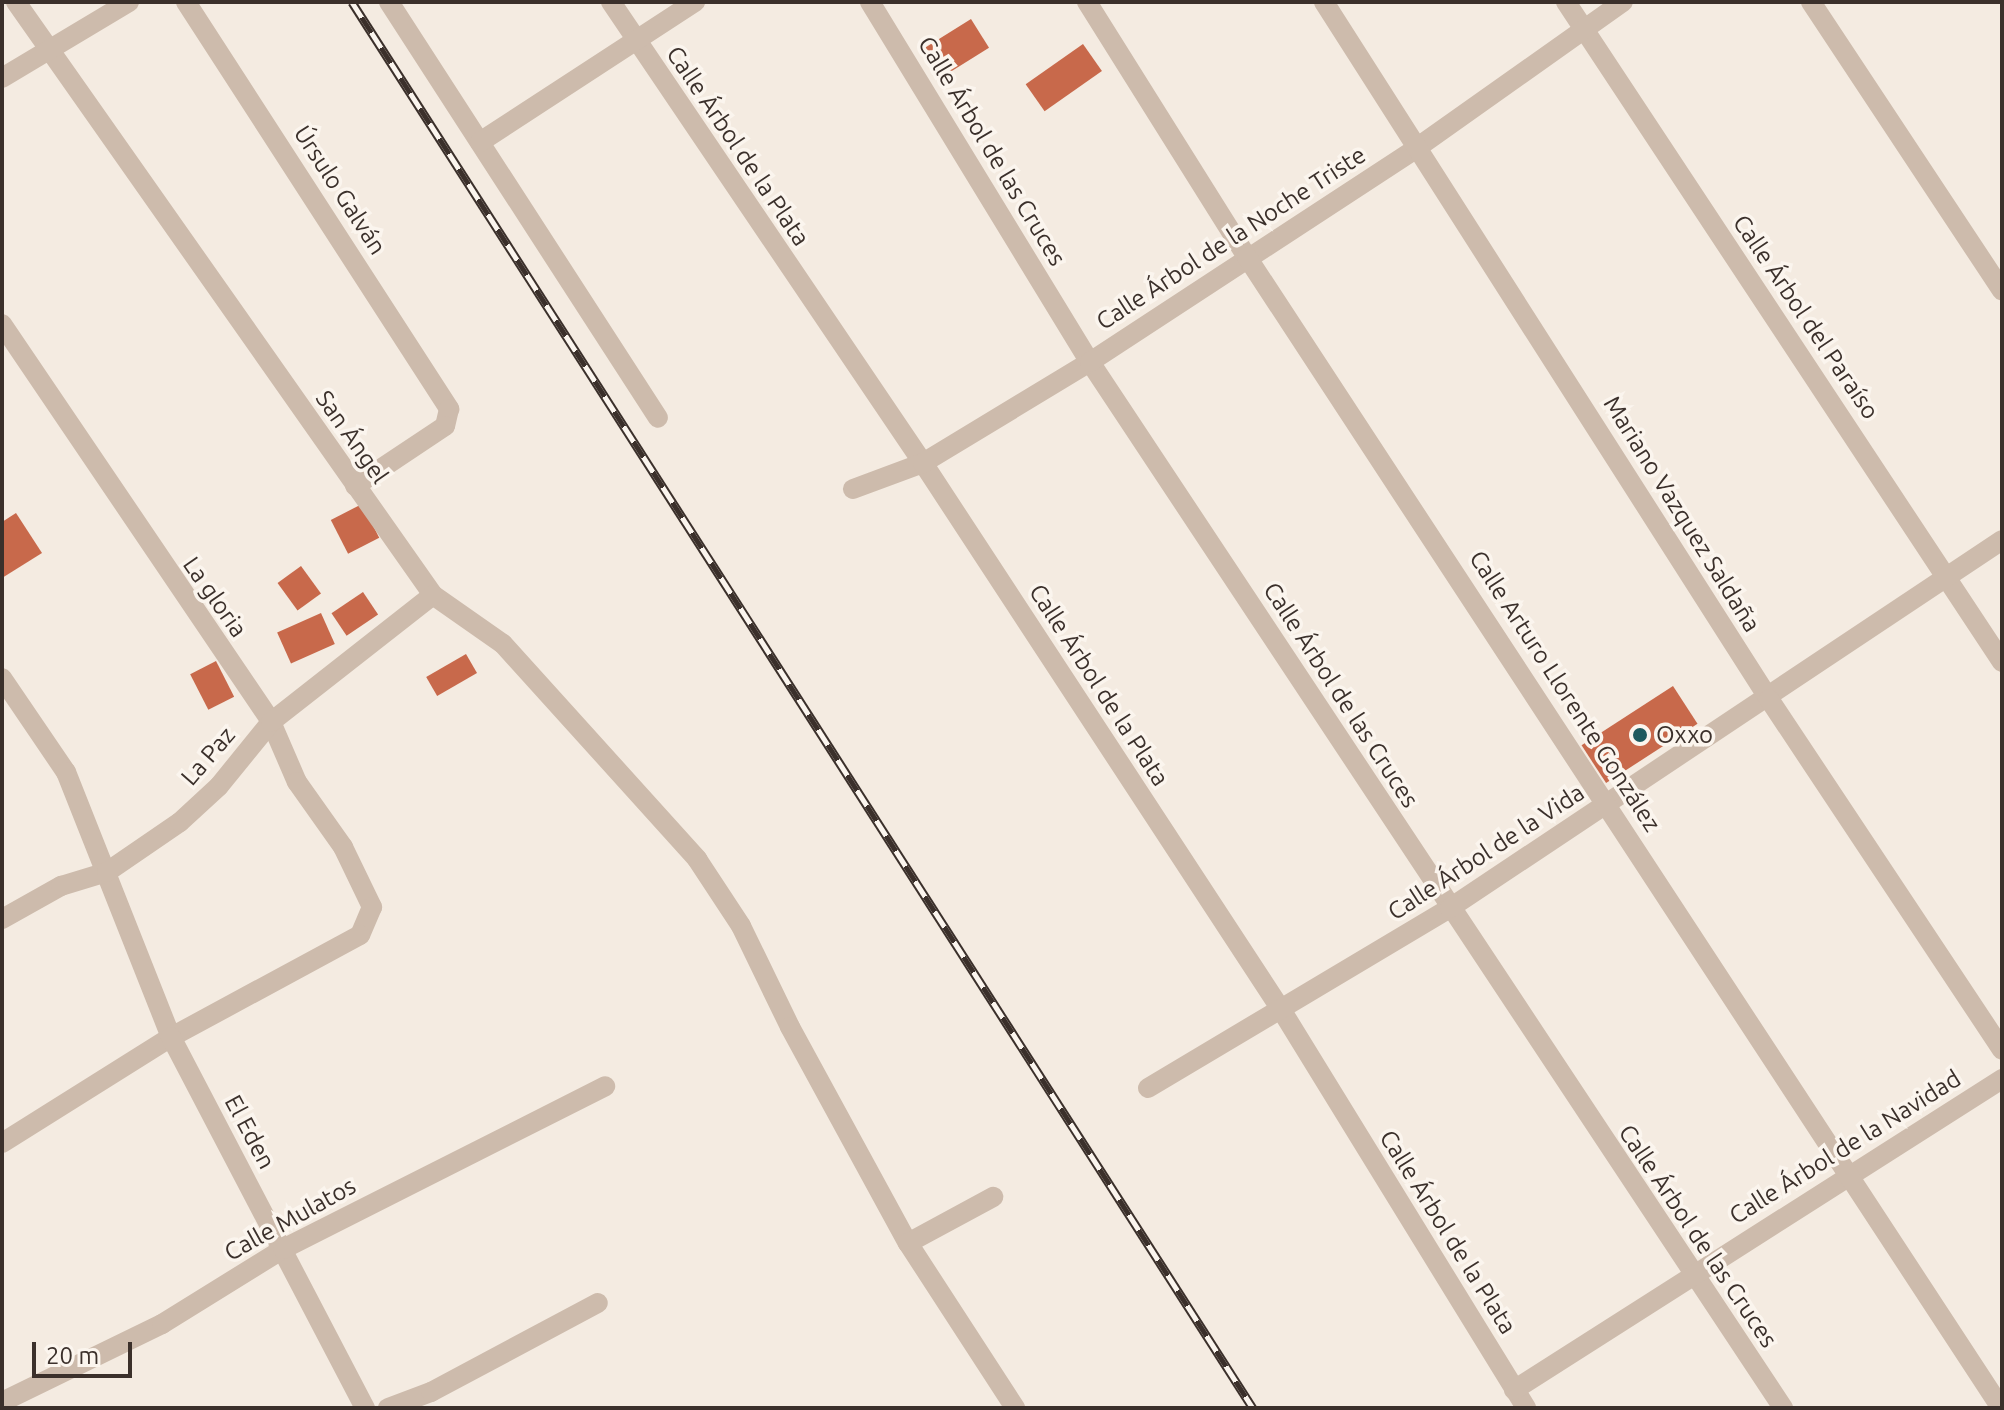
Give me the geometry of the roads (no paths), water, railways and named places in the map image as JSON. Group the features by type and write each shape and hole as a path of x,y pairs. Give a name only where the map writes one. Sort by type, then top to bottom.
{"street":[{"name":"San Ángel","path":"16,2 45,50 433,595 503,644 697,859 741,926 908,1243 1015,1408"},
{"path":"2,78 129,2"},
{"name":"Úrsulo Galván","path":"186,2 449,409 445,426 355,486"},
{"path":"389,2 658,418"},
{"name":"Calle Árbol de la Plata","path":"611,2 923,463 1282,1011 1526,1408"},
{"path":"480,142 695,2"},
{"name":"Calle Árbol de las Cruces","path":"870,2 1090,362 1690,1274 1783,1408"},
{"name":"Calle Arturo Llorente González","path":"1087,2 1247,257 1852,1174 2001,1408"},
{"name":"Mariano Vazquez Saldaña","path":"1324,2 1769,699 2002,1050"},
{"name":"Calle Árbol del Paraíso","path":"1566,2 2002,662"},
{"name":"Calle Árbol de la Noche Triste","path":"853,489 923,463 1090,362 1418,147 1582,27 1623,2"},
{"path":"1811,2 2002,291"},
{"name":"La gloria","path":"2,324 271,722 297,782 343,847 372,907 360,935 171,1037"},
{"name":"Calle Árbol de la Vida","path":"1148,1088 1282,1011 1450,908 1769,699 2002,540"},
{"name":"La Paz","path":"2,919 61,886 107,872 195,809 271,722 433,595"},
{"path":"2,678 66,772 107,872"},
{"name":"El Eden","path":"107,872 171,1037 365,1408"},
{"path":"2,1143 171,1037"},
{"name":"Calle Árbol de la Navidad","path":"1514,1390 1690,1274 2002,1079"},
{"name":"Calle Mulatos","path":"2,1402 162,1324 283,1249 605,1086"},
{"path":"908,1243 993,1197"},
{"path":"388,1408 431,1392 598,1303"}],"railway":[{"path":"352,2 1253,1408"}],"place":[{"name":"Oxxo","path":"1640,735"}]}
